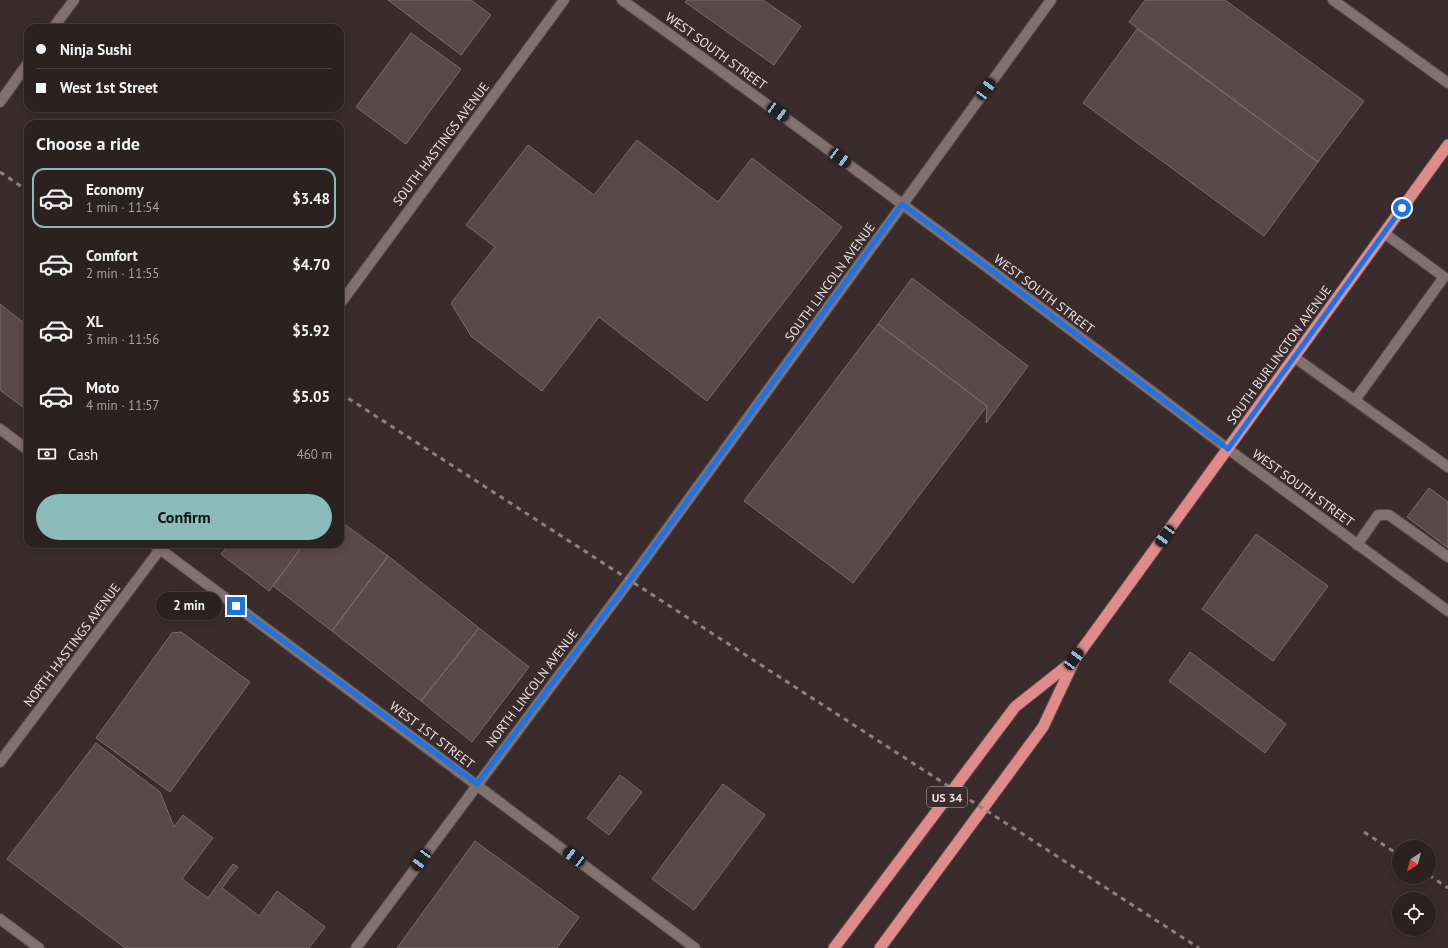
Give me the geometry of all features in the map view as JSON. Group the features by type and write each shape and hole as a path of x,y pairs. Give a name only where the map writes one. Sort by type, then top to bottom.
{"highway":[{"name":"SOUTH BURLINGTON AVENUE","path":"1074,659 1448,145"},
{"name":"US 34","path":"834,948 1015,707 1074,659"},
{"name":"US 34","path":"880,948 1043,727 1074,659"}],"street":[{"path":"56,24 74,0"},
{"name":"SOUTH HASTINGS AVENUE","path":"344,299 564,0"},
{"name":"WEST SOUTH STREET","path":"622,0 716,67 1003,278 1228,449 1448,611"},
{"name":"SOUTH LINCOLN AVENUE","path":"630,580 1051,0"},
{"path":"1333,0 1448,82"},
{"path":"0,102 24,69"},
{"path":"1355,400 1446,274 1384,233"},
{"path":"1294,357 1448,467"},
{"path":"0,429 24,447"},
{"path":"1357,545 1378,516 1389,516 1448,558"},
{"name":"NORTH HASTINGS AVENUE","path":"0,762 158,548"},
{"name":"WEST 1ST STREET","path":"162,548 695,948"},
{"name":"NORTH LINCOLN AVENUE","path":"356,948 630,580"},
{"path":"0,919 39,948"}],"building":[{"path":"388,0 471,0 491,15 461,55"},
{"path":"687,0 763,0 801,26 774,65 685,2"},
{"path":"1145,0 1225,0 1364,101 1318,162 1129,22"},
{"path":"1137,29 1318,162 1264,236 1083,103"},
{"path":"411,33 461,69 406,144 356,107"},
{"path":"637,140 718,202 752,158 842,227 707,401 599,317 542,391 471,336 451,303 495,247 466,225 528,145 594,195"},
{"path":"912,278 1028,366 986,423 987,406 878,324"},
{"path":"0,304 24,323 24,408 0,390"},
{"path":"878,324 987,406 853,583 744,501"},
{"path":"1429,488 1448,502 1448,548 1407,517"},
{"path":"344,524 388,556 332,631 273,586 301,548 344,548"},
{"path":"1256,534 1328,586 1273,661 1202,609"},
{"path":"226,548 301,548 269,591 221,554"},
{"path":"388,556 479,628 421,701 332,631"},
{"path":"479,628 529,667 472,742 421,701"},
{"path":"181,632 250,682 170,792 96,738 172,633"},
{"path":"1190,652 1286,724 1265,753 1169,681"},
{"path":"96,743 160,792 174,827 183,815 213,838 182,879 208,898 233,864 238,867 222,888 259,916 277,891 325,927 309,948 125,948 7,859"},
{"path":"620,775 642,792 609,835 587,818"},
{"path":"723,784 765,815 694,910 652,879"},
{"path":"475,841 579,917 557,948 397,948"}],"railway":[{"path":"0,172 24,188"},
{"path":"344,396 1199,948"},
{"path":"1364,832 1392,850"},
{"path":"1436,880 1448,888"}],"route":[{"path":"236,606 477,784 630,580 902,204 1228,449 1402,208"}]}
